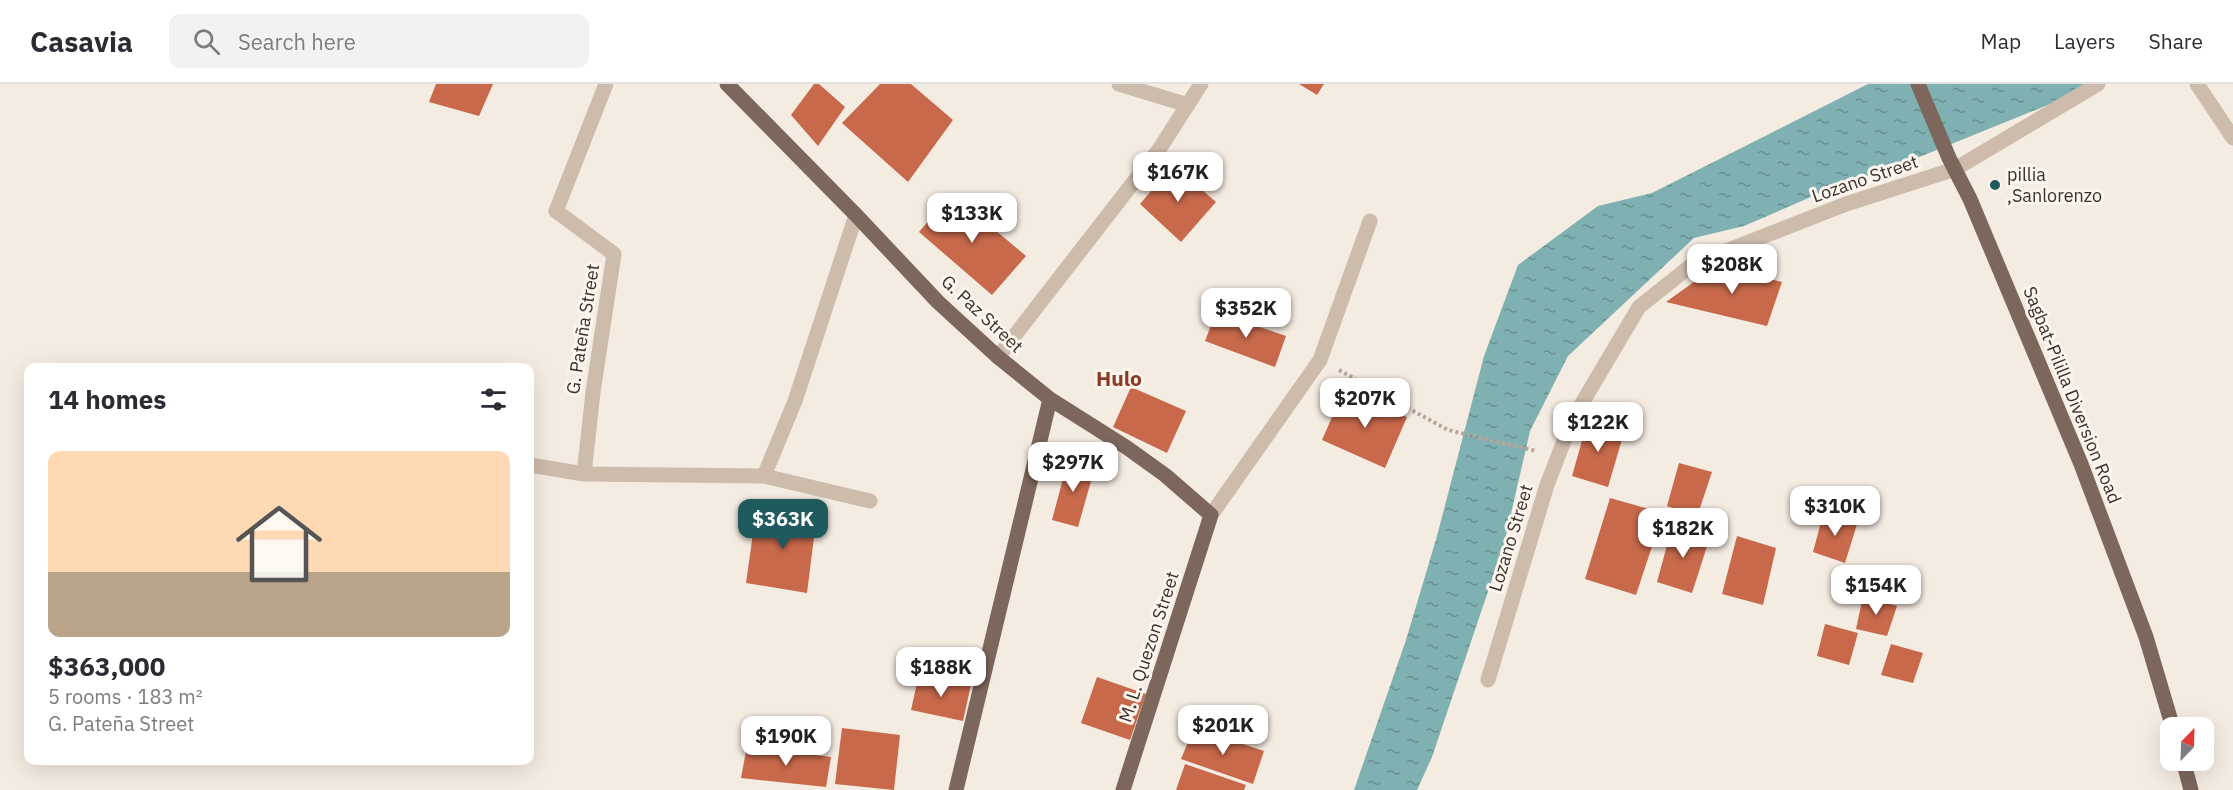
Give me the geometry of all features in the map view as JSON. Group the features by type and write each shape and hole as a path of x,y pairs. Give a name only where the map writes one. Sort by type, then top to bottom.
{"main road":[{"name":"G. Paz Street","path":"727,84 938,302 998,357 1050,399 1165,475 1211,516"},
{"name":"Sagbat-Pililla Diversion Road","path":"1918,84 1952,164 1970,199 2081,464 2146,637 2170,717"},
{"path":"956,790 1050,399"},
{"name":"M. L. Quezon Street","path":"1123,790 1211,516"},
{"path":"2185,771 2191,790"}],"street":[{"name":"G. Pateña Street","path":"584,474 593,392 614,255 556,211 606,84"},
{"path":"1119,84 1188,105"},
{"path":"998,357 1160,148 1202,84"},
{"name":"Lozano Street","path":"1488,680 1547,485 1572,420 1639,307 1693,264 1952,164 2098,84"},
{"path":"2197,84 2233,138"},
{"path":"764,476 795,401 856,215"},
{"path":"1211,516 1320,360 1370,221"},
{"path":"534,466 584,474 764,476 870,501"}],"path":[{"path":"1320,360 1448,430 1533,451"}],"water":[{"path":"1868,84 2091,84 2075,94 1907,162 1827,190 1744,226 1694,238 1568,356 1530,431 1504,544 1432,757 1417,790 1354,790 1406,640 1437,536 1484,356 1518,265 1598,206 1652,193"}],"building":[{"path":"436,84 493,84 479,116 429,102"},
{"path":"814,84 819,84 845,107 818,146 791,115"},
{"path":"880,84 911,84 953,120 908,182 842,123"},
{"path":"1299,84 1324,84 1317,95"},
{"path":"1173,165 1216,202 1181,242 1140,204"},
{"path":"952,194 1026,256 992,295 919,232"},
{"path":"1716,266 1782,282 1767,326 1666,302"},
{"path":"1216,312 1286,336 1275,367 1205,341"},
{"path":"1131,387 1186,411 1167,453 1113,427"},
{"path":"1343,392 1407,417 1385,468 1322,440"},
{"path":"1588,420 1625,429 1608,487 1572,476"},
{"path":"1068,460 1095,467 1078,527 1052,520"},
{"path":"1679,463 1712,472 1697,517 1667,506"},
{"path":"1610,498 1663,513 1636,595 1585,579"},
{"path":"776,506 817,513 807,593 746,583 755,519 773,522"},
{"path":"1824,511 1858,521 1845,563 1813,552"},
{"path":"1672,527 1710,537 1692,593 1657,582"},
{"path":"1737,536 1776,548 1763,605 1722,594"},
{"path":"1863,596 1897,606 1887,636 1856,629"},
{"path":"1825,624 1858,633 1849,665 1817,656"},
{"path":"1891,644 1923,653 1913,683 1881,675"},
{"path":"919,674 971,685 963,721 911,710"},
{"path":"1097,677 1146,694 1130,740 1081,723"},
{"path":"842,728 900,735 894,790 835,784"},
{"path":"1194,728 1264,751 1253,784 1181,759"},
{"path":"747,746 831,757 826,787 741,778"},
{"path":"1185,764 1246,785 1244,790 1176,790"}],"place":[{"name":"pillia ,Sanlorenzo","path":"1995,185"}],"district":[{"name":"Hulo","path":"1119,379"}]}
